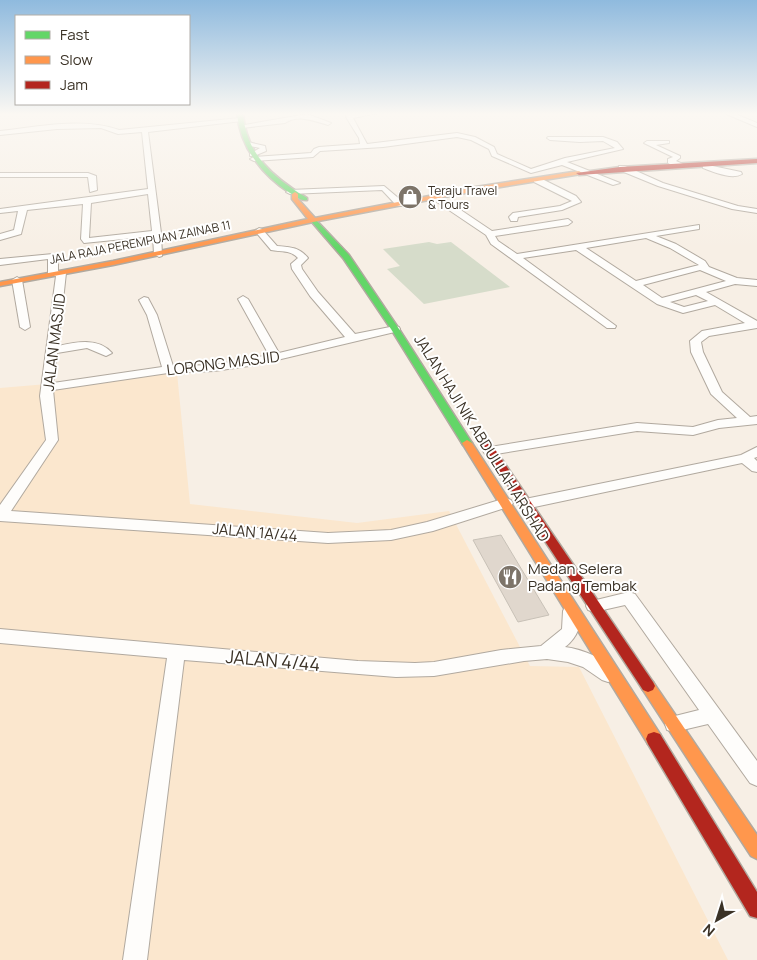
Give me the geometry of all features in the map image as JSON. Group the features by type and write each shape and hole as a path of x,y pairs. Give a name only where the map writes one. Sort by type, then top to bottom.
{"main road":[{"path":"254,158 262,171 292,193 304,198 306,205 318,219 349,244 364,263"},
{"path":"306,205 327,211 352,214 587,172 622,168 706,166 757,161"},
{"path":"286,226 301,218 306,205"},
{"name":"JALA RAJA PEREMPUAN ZAINAB 11","path":"0,284 159,254 318,219 352,214"},
{"name":"JALAN HAJI NIK ABDULLAH ARSHAD","path":"318,219 400,326"},
{"name":"JALAN HAJI NIK ABDULLAH ARSHAD","path":"384,292 400,326 570,609 625,691 757,909"},
{"name":"JALAN HAJI NIK ABDULLAH ARSHAD","path":"479,435 757,850"}],"street":[{"path":"146,158 148,192 146,226"},
{"path":"500,158 533,171 576,158"},
{"path":"677,158 671,161 680,166"},
{"path":"562,163 616,183"},
{"path":"706,166 721,172 738,174"},
{"path":"622,168 637,177 678,190 702,195 744,210 757,211"},
{"path":"0,175 88,174 92,176 93,190"},
{"path":"381,179 381,185 400,204"},
{"path":"514,219 513,217 516,215 562,208 577,202 573,198 537,180"},
{"path":"292,193 384,188"},
{"path":"0,211 148,192"},
{"path":"148,192 157,233 159,254"},
{"path":"436,198 490,234 494,242 611,326"},
{"path":"87,201 85,239 90,242 146,226 157,233"},
{"path":"0,237 18,232 23,208"},
{"path":"490,234 568,222"},
{"path":"515,257 696,227"},
{"path":"259,232 274,248 295,250 302,255 303,258 296,264 297,269 314,294 352,338"},
{"path":"645,235 673,246 705,265 703,268"},
{"path":"578,247 658,301 683,310 716,302"},
{"path":"0,262 50,256 57,273"},
{"path":"634,284 703,268 735,281 757,283"},
{"name":"JALAN MASJID","path":"0,515 52,440 46,396 57,273"},
{"path":"17,280 25,327"},
{"path":"658,301 666,301 735,281"},
{"path":"699,292 756,324"},
{"path":"243,299 276,358"},
{"path":"144,300 152,314 168,370"},
{"path":"752,420 717,394 697,352 695,341 706,333 756,324"},
{"name":"LORONG MASJID","path":"48,387 168,370 214,368 276,358 400,326"},
{"path":"51,350 88,345 97,346 106,353"},
{"path":"490,451 637,427 693,431 718,424 752,420"},
{"path":"525,504 751,454 757,468"},
{"name":"JALAN 1A/44","path":"0,515 328,538 391,535 428,527 506,503"},
{"path":"594,606 629,598 757,777"},
{"path":"545,652 562,641 569,633 573,622 570,609"},
{"name":"JALAN 4/44","path":"0,636 176,653 388,669 434,669 545,652"},
{"path":"545,652 570,655 590,662 625,691"},
{"path":"135,960 176,653"},
{"path":"674,724 712,714"}],"shaded area":[{"path":"177,373 190,504 357,523 449,511 530,666 579,667 728,960 0,960 0,388"}],"green space":[{"path":"429,242 437,244 451,242 510,287 424,304 387,269 400,266 383,249"}],"building":[{"name":"Medan Selera Padang Tembak","path":"501,535 549,615 518,622 473,540"}],"traffic: fast":[{"path":"256,158 263,168 277,181 305,199"},
{"path":"313,220 346,257 395,329 467,443"}],"traffic: slow":[{"path":"313,220 476,189 579,173"},
{"path":"0,284 113,263 313,220 295,199 295,194"},
{"path":"467,443 654,739"},
{"path":"648,686 757,850"}],"traffic: jam":[{"path":"579,173 757,161"},
{"path":"484,441 648,686"},
{"path":"654,739 757,909"}],"place":[{"name":"Teraju Travel & Tours","path":"410,197"},
{"name":"Medan Selera Padang Tembak","path":"510,577"}]}
